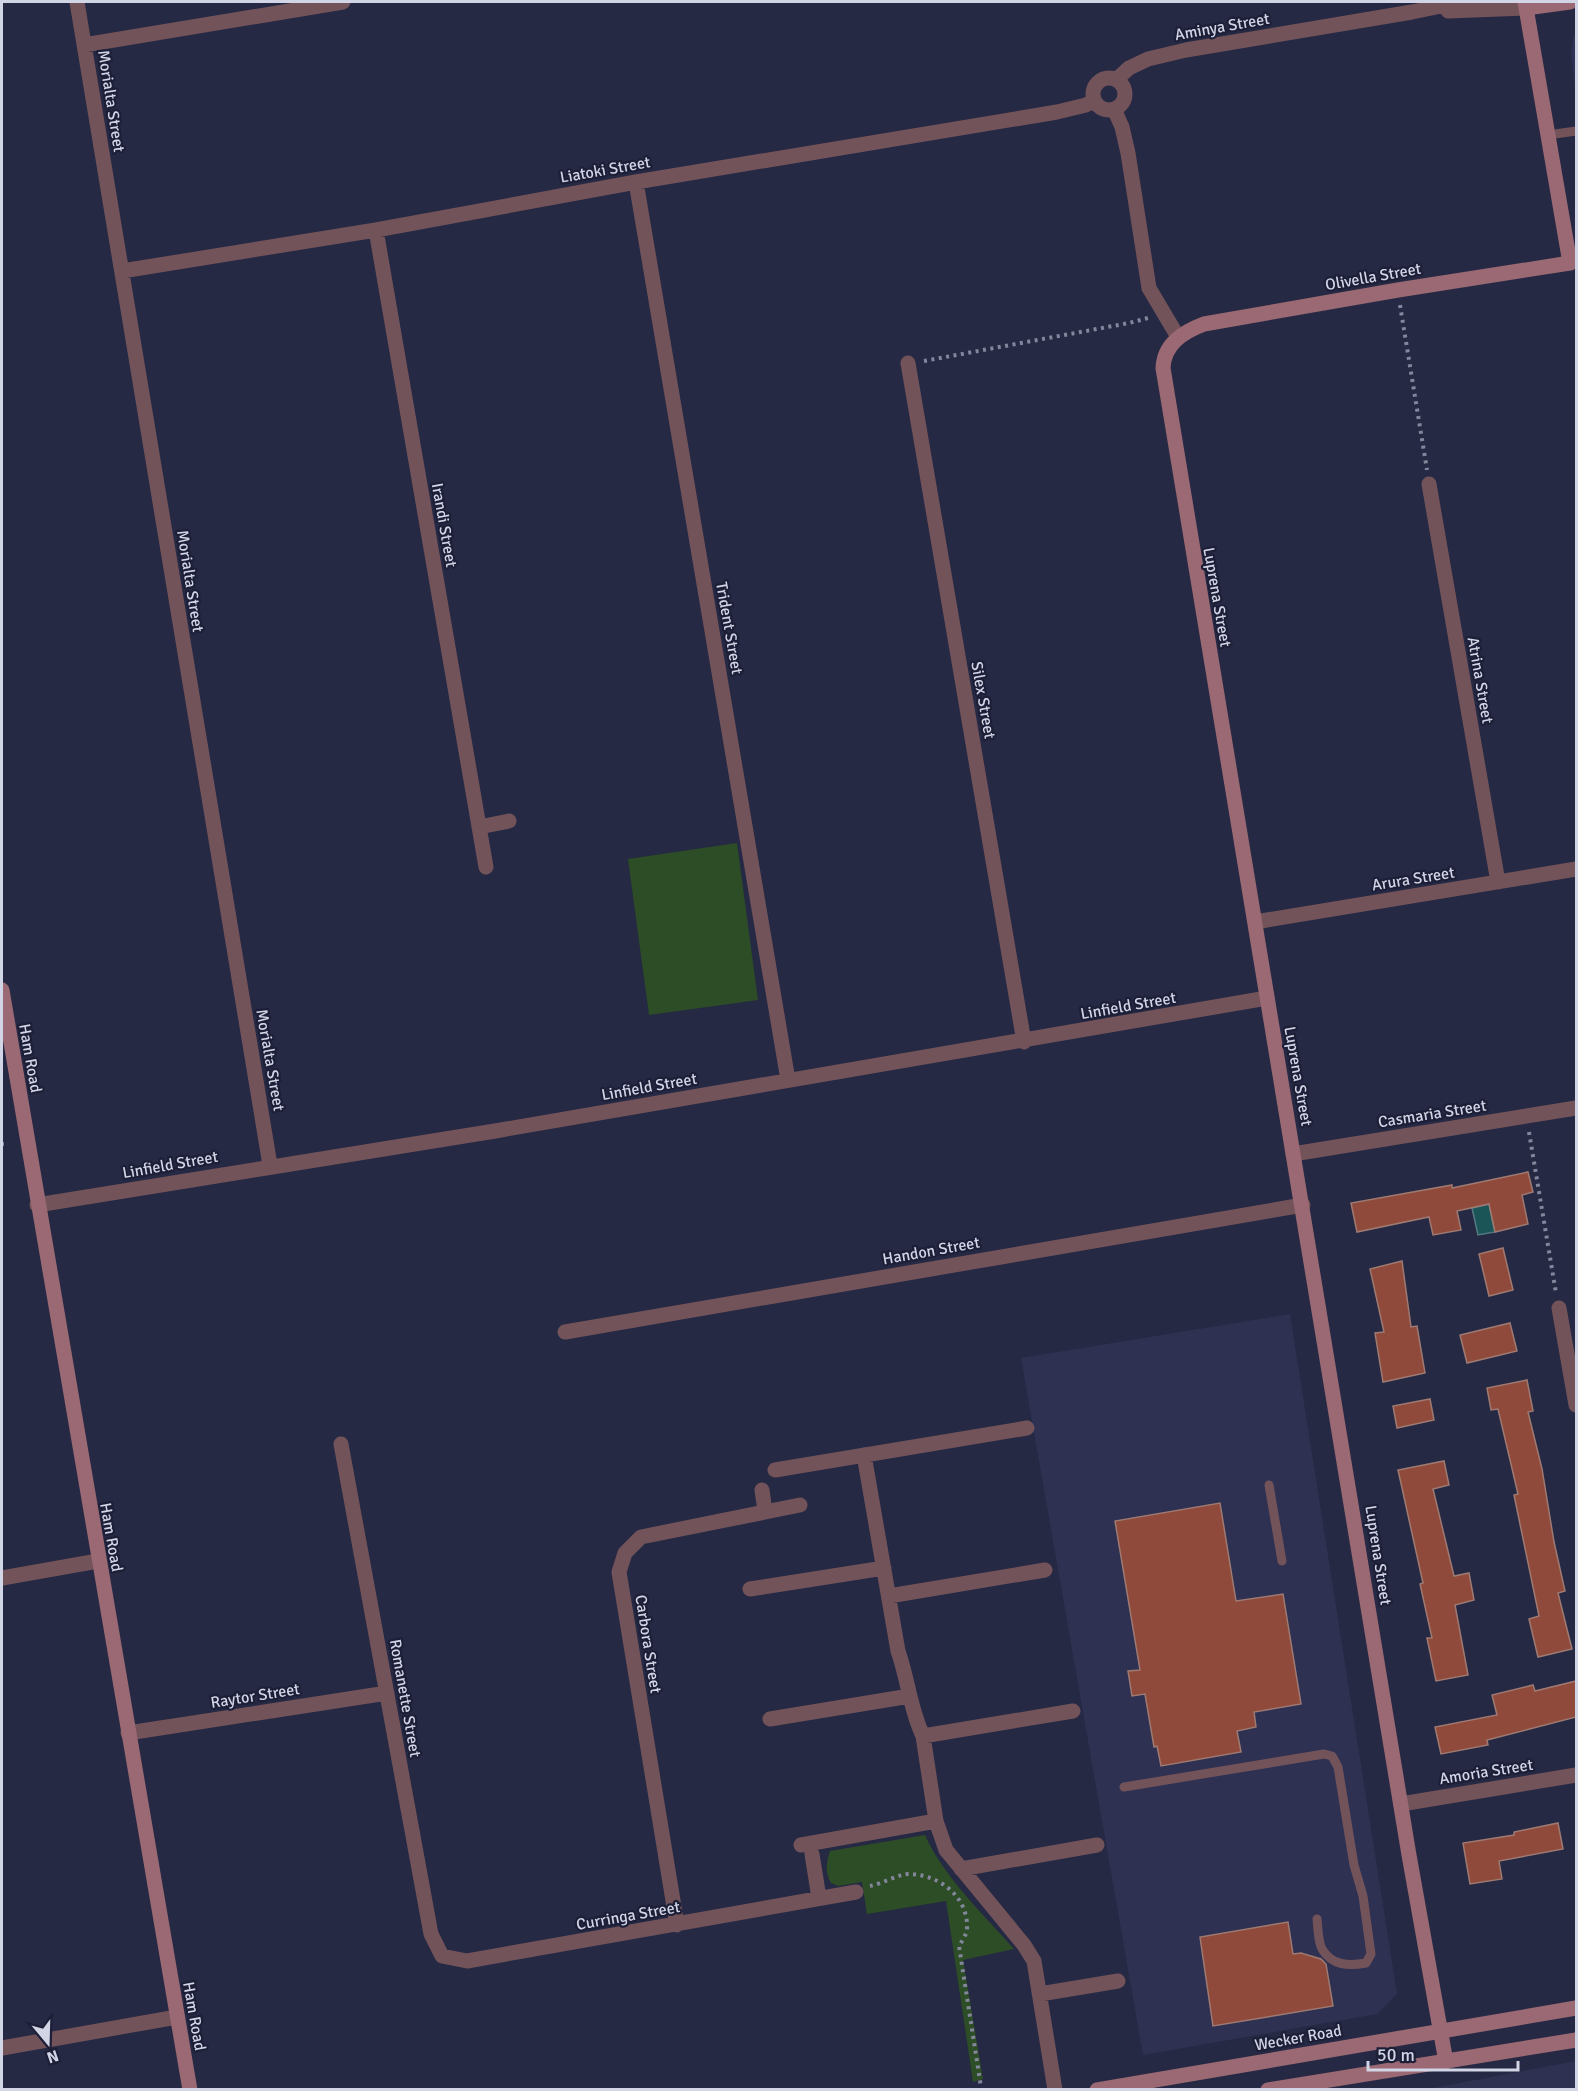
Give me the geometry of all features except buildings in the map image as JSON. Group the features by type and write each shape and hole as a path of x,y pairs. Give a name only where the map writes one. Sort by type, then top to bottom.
{"street":[{"name":"Morialta Street","path":"77,2 270,1165"},
{"path":"84,45 343,2"},
{"name":"Aminya Street","path":"1116,80 1129,68 1148,59 1186,50 1411,7 1461,2"},
{"name":"Aminya Street","path":"1411,7 1570,2"},
{"path":"1526,5 1573,263"},
{"path":"1106,79 1116,80 1125,93 1123,103 1114,110 1104,110 1094,100 1094,89 1106,79"},
{"name":"Liatoki Street","path":"122,272 376,230 636,182 1057,112 1086,105 1094,100"},
{"path":"1114,110 1122,127 1128,153 1149,288 1178,337"},
{"name":"Trident Street","path":"636,182 788,1080"},
{"name":"Irandi Street","path":"376,230 486,867"},
{"name":"Olivella Street","path":"1178,337 1204,324 1398,290 1573,263"},
{"name":"Luprena Street","path":"1178,337 1169,347 1163,360 1163,377 1446,2062"},
{"name":"Silex Street","path":"908,363 1024,1042"},
{"name":"Atrina Street","path":"1429,484 1498,882"},
{"path":"479,827 509,821"},
{"name":"Arura Street","path":"1255,922 1576,869"},
{"name":"Ham Road","path":"2,990 190,2090"},
{"name":"Linfield Street","path":"37,1205 1024,1042 1267,998"},
{"name":"Casmaria Street","path":"1293,1154 1576,1108"},
{"name":"Handon Street","path":"565,1332 1303,1205"},
{"path":"1559,1308 1576,1405"},
{"path":"775,1470 1027,1428"},
{"name":"Romanette Street","path":"341,1444 431,1934 442,1956"},
{"path":"864,1455 898,1651 905,1670 917,1723 923,1736 936,1821 946,1850 1024,1945 1034,1961 1055,2090"},
{"path":"762,1490 765,1511"},
{"name":"Carbora Street","path":"677,1925 619,1572 625,1552 641,1537 800,1505"},
{"path":"2,1578 98,1561"},
{"path":"750,1589 884,1568"},
{"path":"888,1596 1045,1570"},
{"name":"Raytor Street","path":"128,1733 387,1693"},
{"path":"770,1719 910,1696"},
{"path":"923,1736 1073,1710"},
{"name":"Amoria Street","path":"1401,1804 1576,1775"},
{"path":"819,1898 806,1850 936,1821"},
{"path":"961,1869 1097,1845"},
{"name":"Curringa Street","path":"442,1956 467,1961 856,1892"},
{"path":"1040,1994 1118,1981"},
{"name":"Wecker Road","path":"1097,2090 1145,2086 1576,2008"},
{"path":"2,2048 177,2017"},
{"path":"1268,2090 1576,2040"}],"lane":[{"path":"1548,135 1576,131"},
{"path":"1269,1485 1282,1561"},
{"path":"1124,1787 1324,1754 1332,1756 1338,1767 1354,1865 1363,1896 1371,1954 1366,1963 1348,1966 1332,1960 1321,1948 1317,1919"}],"path":[{"path":"1398,290 1429,484"},
{"path":"908,363 1117,326 1148,318"},
{"path":"1526,1117 1559,1308"},
{"path":"856,1892 862,1887 881,1884 908,1873 938,1880 953,1890 966,1914 967,1932 959,1946 981,2087"}],"shaded area":[{"path":"1576,33 1576,94 1571,53"},
{"path":"737,843 758,1000 649,1015 628,859"},
{"path":"1489,1204 1495,1232 1478,1235 1472,1208"},
{"path":"1290,1314 1397,1994 1377,2014 1143,2055 1021,1358"},
{"path":"925,1835 953,1880 1014,1949 963,1960 983,2079 973,2082 946,1901 867,1914 862,1882 838,1886 831,1883 827,1871 830,1851"},
{"path":"1576,2061 1576,2089 1425,2089 1449,2085"}]}
